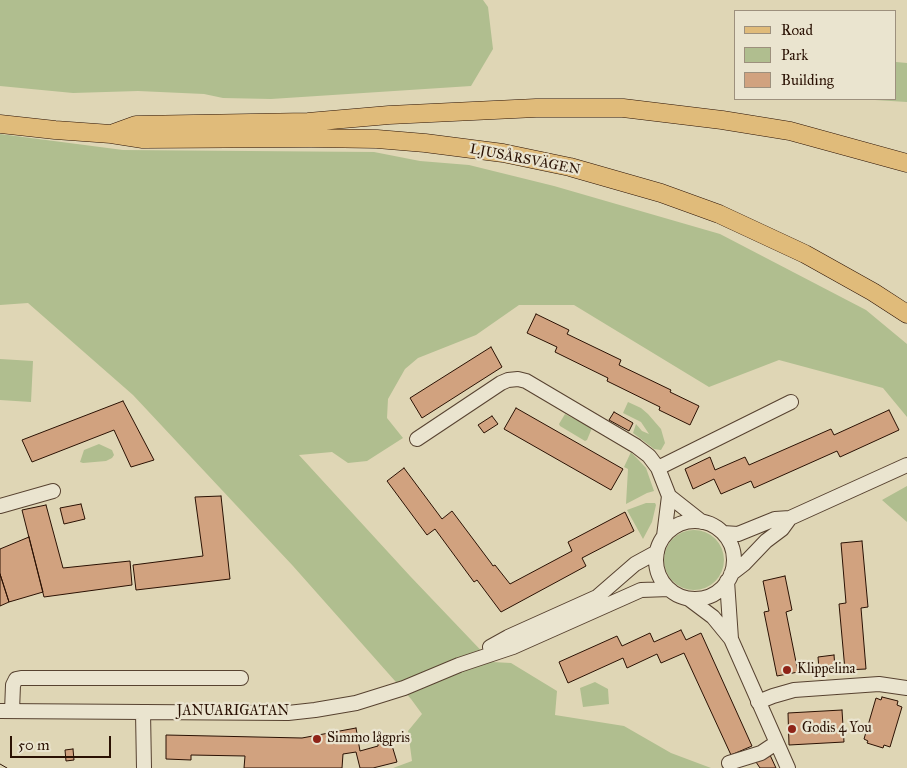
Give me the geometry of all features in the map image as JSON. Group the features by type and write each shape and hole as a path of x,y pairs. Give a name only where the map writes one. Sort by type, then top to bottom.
{"main road":[{"name":"LJUSÅRSVÄGEN","path":"112,134 136,125 308,122 389,115 536,108 623,108 683,114 772,128 907,163"},
{"name":"LJUSÅRSVÄGEN","path":"0,124 112,134 143,139 311,138 415,142 503,153 570,166 661,193 719,214 805,254 873,292 907,314"}],"street":[{"path":"417,438 501,383 518,379 526,381 636,446 649,456 658,468 669,496 664,536"},
{"path":"658,468 791,402"},
{"path":"723,534 738,534 775,519 790,518 907,465"},
{"path":"0,506 53,491"},
{"path":"669,496 702,522"},
{"path":"731,639 729,578 733,567 733,552 723,534 711,525 691,521 671,529 664,536 656,552 658,572 669,589 678,595 700,599 720,590 729,578 766,541 782,528 790,518"},
{"name":"JANUARIGATAN","path":"459,665 508,637 597,597 635,564 656,552"},
{"name":"JANUARIGATAN","path":"6,711 288,713 315,710 356,702 404,688 459,665 513,647 641,590 669,589"},
{"path":"688,598 713,616 731,639 788,768"},
{"path":"6,711 13,685 16,679 21,678 241,678"},
{"path":"758,702 794,690 879,684 907,688"},
{"path":"142,712 144,768"},
{"path":"729,763 761,753 776,743"}],"green space":[{"path":"0,0 483,0 488,7 493,49 471,86 271,99 223,98 204,94 138,91 73,93 0,86"},
{"path":"897,62 907,63 907,102 875,100 897,100"},
{"path":"0,134 123,150 374,152 420,161 469,165 554,186 720,234 866,310 907,344 907,417 883,388 779,360 709,387 574,305 519,305 476,335 418,358 405,369 388,399 387,418 403,438 367,461 348,463 332,452 299,455 492,662 511,663 557,691 555,715 624,726 671,753 711,768 393,768 412,761 408,731 422,714 411,699 293,566 133,395 28,303 0,305"},
{"path":"0,359 33,361 31,402 0,400"},
{"path":"628,402 641,408 661,429 665,443 661,450 654,449 633,433 636,424 642,431 649,434 641,422 623,413"},
{"path":"565,414 592,428 587,440 585,441 560,426 559,424"},
{"path":"99,444 112,450 114,455 112,458 106,461 80,462 84,450"},
{"path":"631,452 646,468 654,491 626,504 628,469 624,467"},
{"path":"907,486 907,522 882,500"},
{"path":"646,503 655,503 656,505 652,522 643,539 627,510"},
{"path":"694,530 710,535 715,539 719,544 724,560 719,576 715,581 710,585 694,590 678,585 673,581 669,576 664,560 669,544 673,539 678,535"},
{"path":"595,682 608,689 609,704 583,707 580,688"}],"building":[{"path":"536,314 569,330 567,334 621,360 619,365 699,406 690,425 659,410 660,407 607,381 608,378 555,352 557,347 527,333"},
{"path":"491,347 502,367 422,418 410,398"},
{"path":"123,401 154,460 131,467 114,430 32,462 22,440"},
{"path":"516,408 623,469 611,490 504,429"},
{"path":"889,410 899,430 840,457 837,451 754,488 751,481 721,494 714,479 693,489 685,469 710,457 715,470 745,457 749,465 831,429 834,435"},
{"path":"614,412 633,423 629,431 609,420"},
{"path":"492,416 498,424 484,433 478,425"},
{"path":"404,468 442,519 452,511 493,566 495,565 510,584 572,551 568,542 625,512 634,531 582,558 586,566 501,612 477,580 474,582 435,529 427,535 387,481"},
{"path":"221,496 230,579 136,590 133,565 203,556 195,497"},
{"path":"81,504 85,519 64,524 60,508"},
{"path":"46,505 63,568 130,561 132,585 44,597 22,510"},
{"path":"29,537 43,592 9,602 0,574 0,549"},
{"path":"862,541 868,607 861,608 866,669 845,670 839,604 846,603 841,543"},
{"path":"0,574 9,602 0,606"},
{"path":"785,576 792,610 786,612 798,672 777,676 764,612 769,611 763,581"},
{"path":"681,630 686,640 701,633 752,746 731,755 684,653 661,663 657,654 627,668 623,658 568,683 559,662 617,636 622,646 650,633 654,642"},
{"path":"834,655 835,668 819,669 818,657"},
{"path":"882,697 898,701 897,705 902,707 890,747 884,745 883,748 867,743 868,741 864,739 876,698 881,700"},
{"path":"842,710 844,742 789,745 788,713"},
{"path":"356,728 360,751 378,746 378,742 390,739 397,762 373,768 360,768 356,752 343,754 342,768 244,768 245,756 191,755 191,760 166,759 166,735 302,738"},
{"path":"73,749 74,760 66,761 65,750"},
{"path":"770,755 776,768 760,768 756,762"}],"tram line":[{"path":"0,764 7,768"}],"place":[{"name":"Klippelina","path":"787,670"},
{"name":"Godis 4 You","path":"792,729"},
{"name":"Simmo lågpris","path":"317,739"}]}
